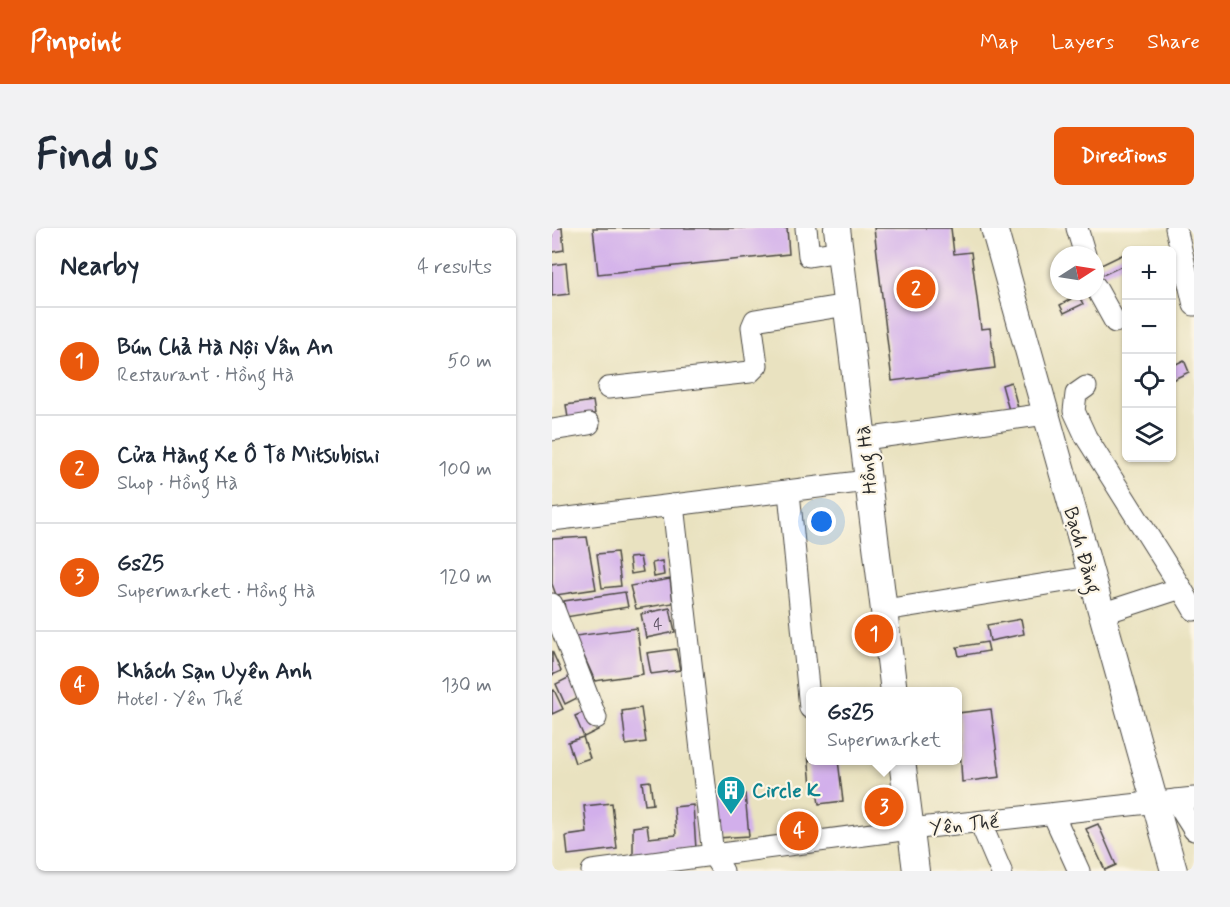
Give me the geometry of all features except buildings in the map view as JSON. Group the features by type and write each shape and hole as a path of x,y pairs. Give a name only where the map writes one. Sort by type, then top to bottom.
{"main road":[{"name":"Bạch Đằng","path":"994,228 1101,614 1174,801 1174,871"},
{"name":"Hồng Hà","path":"838,240 893,687"},
{"path":"903,765 916,871"}],"street":[{"path":"806,228 810,256 838,240"},
{"path":"1077,228 1082,246"},
{"path":"1176,228 1190,267 1194,305"},
{"path":"1102,300 1114,322"},
{"path":"608,388 750,372 757,365 752,327 755,320 847,305"},
{"path":"1086,387 1076,394 1074,411 1086,437 1194,610"},
{"path":"864,439 1046,414"},
{"path":"552,429 589,424"},
{"path":"552,520 867,481"},
{"path":"789,492 808,687"},
{"path":"673,505 718,863"},
{"path":"885,610 1090,577"},
{"path":"1101,614 1181,588"},
{"path":"552,604 596,718"},
{"path":"1174,801 1194,830"},
{"name":"Yên Thế","path":"592,871 718,863 910,829 1174,801"},
{"path":"1053,814 1079,871"},
{"path":"980,822 1001,871"}],"place":[{"name":"Cửa Hàng Xe Ô Tô Mitsubishi","path":"916,289"},
{"name":"Bún Chả Hà Nội Vân An","path":"874,634"},
{"name":"Gs25","path":"884,807"},
{"name":"Circle K","path":"731,816"},
{"name":"Khách Sạn Uyên Anh","path":"799,831"}]}
